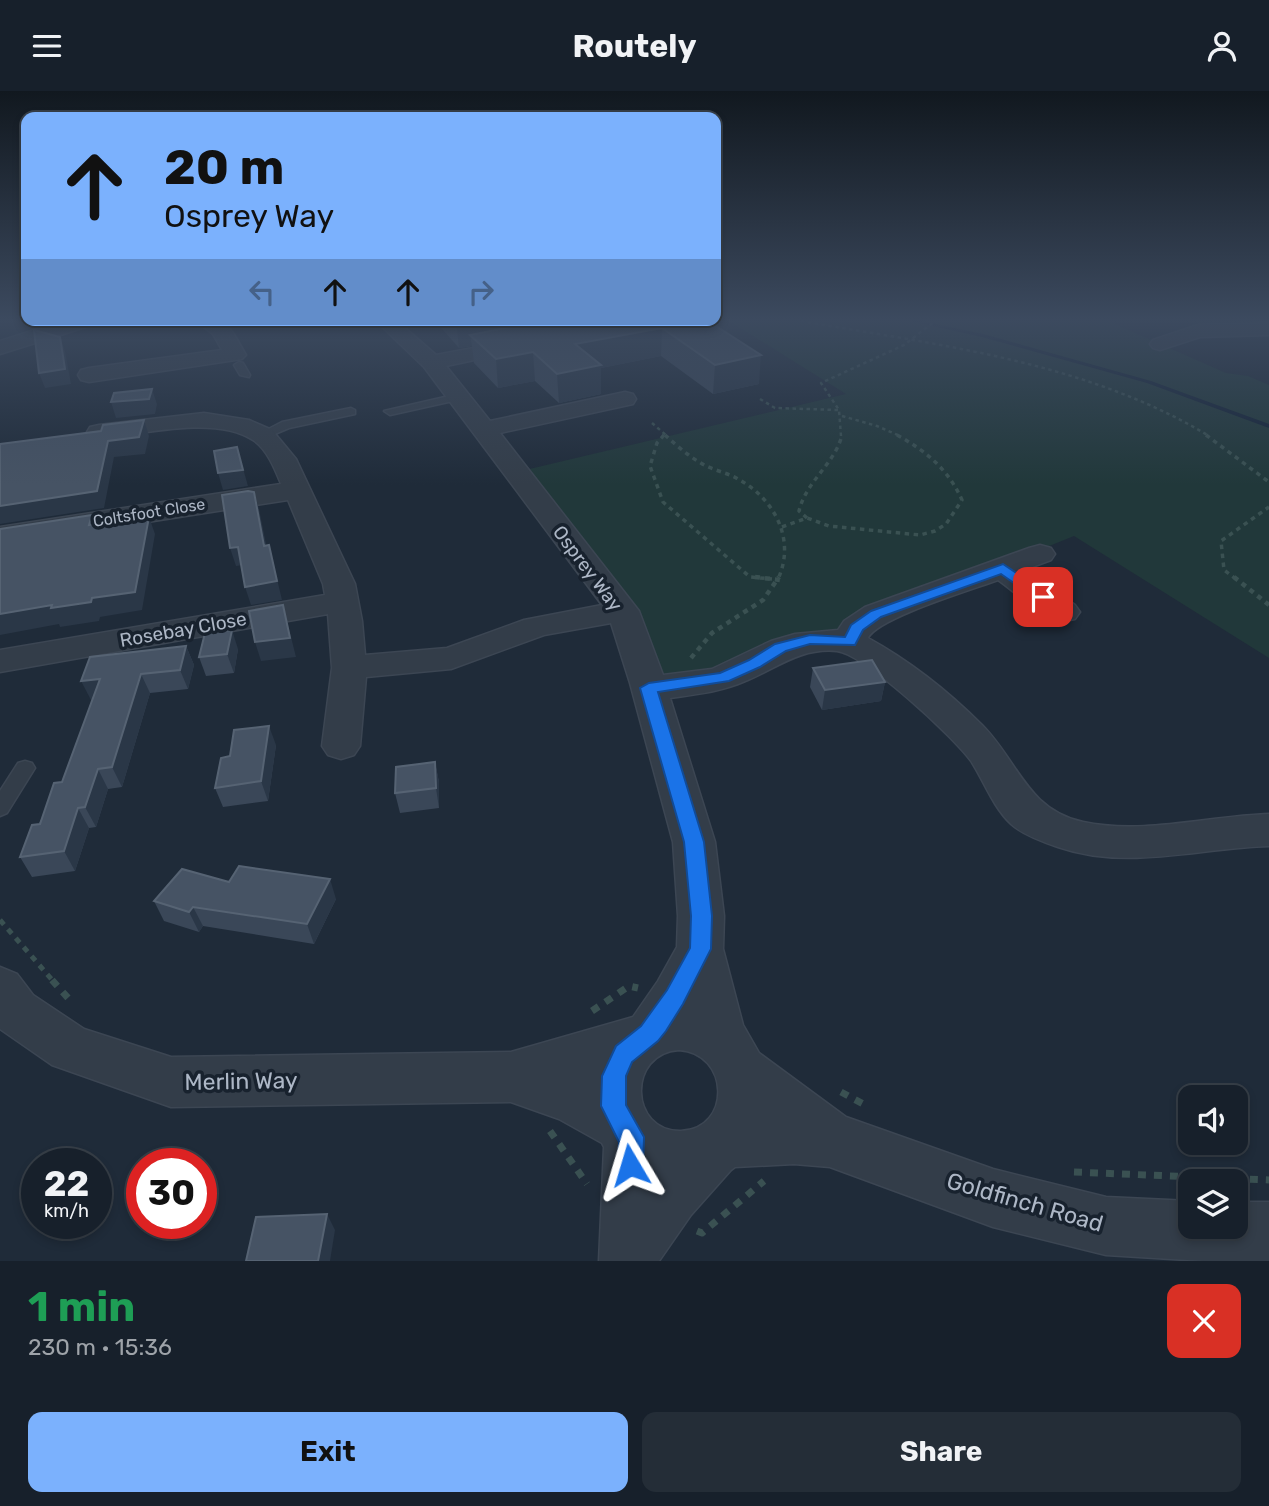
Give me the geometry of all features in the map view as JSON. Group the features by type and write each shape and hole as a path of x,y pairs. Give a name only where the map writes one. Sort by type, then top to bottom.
{"street":[{"path":"89,376 94,376"},
{"name":"Osprey Way","path":"442,376 482,431 623,611 649,688 694,842 701,916 700,949 717,1021 739,1066"},
{"path":"482,431 625,399"},
{"path":"71,436 204,420 240,425 263,435 283,459 339,584 346,621 349,668 341,746"},
{"name":"Coltsfoot Close","path":"0,536 298,490"},
{"path":"850,642 856,628 876,614 1040,554"},
{"path":"1003,569 1064,612"},
{"name":"Rosebay Close","path":"0,661 341,602"},
{"path":"349,668 451,657 537,627 623,611"},
{"path":"649,688 724,677 755,663 780,647 810,639 850,642 881,661 978,743 1026,814 1079,838 1124,842 1238,829 1269,830"},
{"name":"Osprey Way","path":"655,1023 700,949"},
{"name":"Merlin Way","path":"0,989 15,1011 70,1048 171,1082 510,1077 573,1098 627,1131"},
{"path":"631,1253 671,1195 719,1147 740,1122 746,1102 739,1066 722,1045 704,1033 684,1028 662,1029 655,1023 624,1054 614,1076 613,1106 627,1131 642,1147 666,1157 690,1158 719,1147"},
{"name":"Merlin Way","path":"510,1077 655,1023"},
{"name":"Goldfinch Road","path":"739,1066 845,1112 993,1198 1105,1226 1269,1232"},
{"name":"Goldfinch Road","path":"719,1147 794,1137 845,1112"},
{"path":"627,1131 631,1253"}],"lane":[{"path":"390,411 458,397"},
{"path":"263,435 286,425 351,412"},
{"path":"0,808 26,768"}],"path":[{"path":"836,376 821,383 823,392 842,416 841,433 835,454 806,485 800,498 799,511 807,518 829,526 920,535 931,534 951,520 962,500 958,485 942,466 897,436 859,419 842,416"},
{"path":"1065,376 1128,395 1206,435 1269,482"},
{"path":"760,399 775,408 839,410"},
{"path":"652,423 696,461 744,483 763,499 782,527 788,548 787,564 780,580 766,597 744,615 710,634 691,657 687,669 691,682"},
{"path":"664,435 657,443 650,466 663,502 750,577 780,580"},
{"path":"1269,507 1221,541 1224,569 1269,605"},
{"path":"782,527 807,518"},
{"path":"0,920 73,1004"},
{"path":"581,1019 629,986 655,1023"},
{"path":"1068,1171 1269,1180"}],"green space":[{"path":"817,376 1245,376 1269,385 1269,658 1074,536 852,626 752,661 648,683 630,610 521,471 846,394"}],"building":[{"path":"152,389 149,399 111,402 114,393"},
{"path":"144,420 139,437 108,441 97,491 0,506 0,444 101,431 103,425"},
{"path":"237,447 243,470 218,473 214,451"},
{"path":"254,492 264,546 269,545 277,581 245,587 238,547 230,548 222,495"},
{"path":"92,515 89,525 149,517 135,592 92,598 91,602 51,608 52,605 0,614 0,529"},
{"path":"283,605 290,638 255,642 249,611"},
{"path":"232,630 227,654 199,657 205,633"},
{"path":"186,646 180,670 141,674 112,767 98,769 85,807 78,808 64,851 20,857 32,825 40,824 54,783 62,782 100,679 81,681 90,657"},
{"path":"872,660 885,682 825,690 813,668"},
{"path":"269,726 261,781 215,788 221,758 230,756 234,730"},
{"path":"435,762 436,788 395,793 396,767"},
{"path":"239,866 330,879 307,924 193,907 189,912 154,901 182,869 229,882"},
{"path":"327,1214 318,1261 246,1261 256,1217"}],"waterway":[{"path":"1126,376 1269,426"}],"route":[{"path":"630,1165 632,1137 624,1129 613,1106 614,1076 624,1054 641,1038 650,1034 657,1024 675,997 700,949 701,916 694,842 649,688 724,677 755,663 780,647 810,639 850,642 856,628 876,614 1003,569 1043,597"}]}
